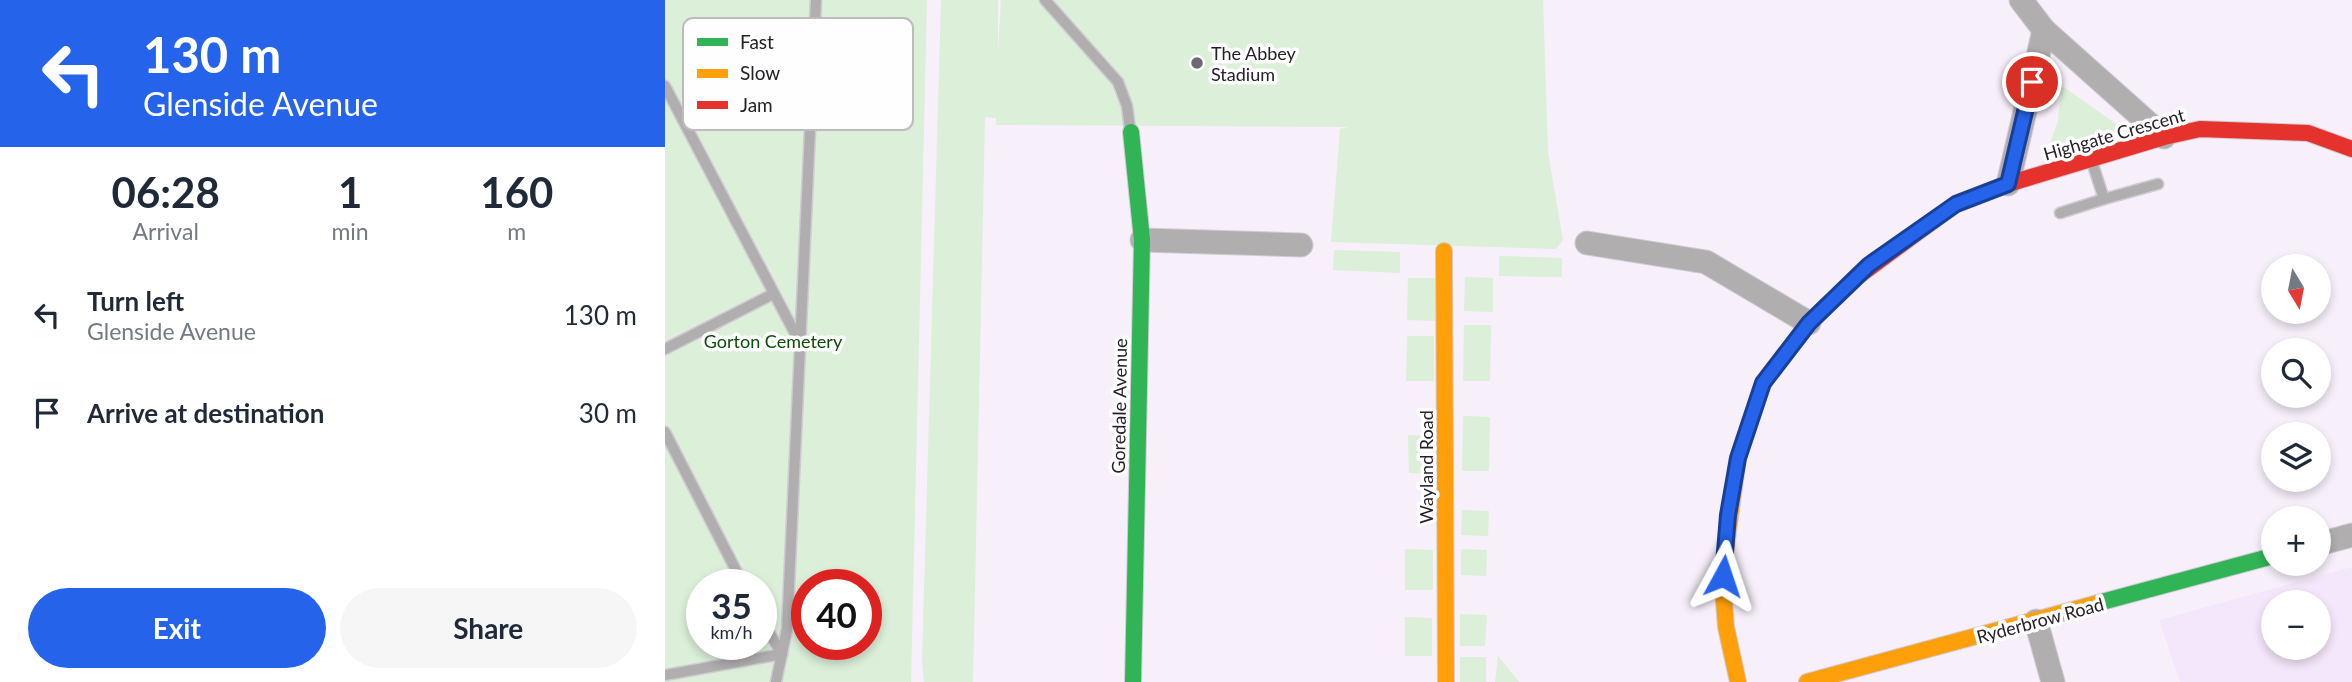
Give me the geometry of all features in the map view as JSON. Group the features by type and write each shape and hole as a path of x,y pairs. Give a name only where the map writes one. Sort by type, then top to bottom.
{"street":[{"path":"2021,0 2044,30 2164,138"},
{"path":"2008,184 2044,30"},
{"name":"Highgate Crescent","path":"1738,682 1726,627 1723,576 1728,515 1738,458 1763,383 1809,323 1869,265 1956,204 2008,184 2200,129 2308,133 2352,149"},
{"name":"Goredale Avenue","path":"1131,132 1142,240 1133,682"},
{"path":"1142,240 1301,245"},
{"path":"1587,243 1706,262 1809,323"},
{"name":"Wayland Road","path":"1444,251 1446,682"},
{"path":"2331,541 2352,535"},
{"name":"Ryderbrow Road","path":"1807,682 2261,559"},
{"path":"2036,621 2053,682"}],"lane":[{"path":"815,18 816,0"},
{"path":"1045,0 1118,82 1127,106 1131,132"},
{"path":"665,86 683,121"},
{"path":"688,130 799,341"},
{"path":"776,682 787,629 810,130"},
{"path":"2091,159 2104,199"},
{"path":"2060,213 2158,184"},
{"path":"665,349 773,294"},
{"path":"665,432 735,569"},
{"path":"777,646 782,654"},
{"path":"665,675 782,654"}],"shaded area":[{"path":"2352,567 2352,682 2180,682 2159,620 2261,592 2261,660 2331,660 2331,590 2268,590 2319,576 2331,576 2331,573"}],"green space":[{"name":"Gorton Cemetery","path":"665,0 927,0 911,682 665,682"},
{"path":"941,0 998,0 998,53 1001,0 1543,0 1548,152 1563,240 1556,249 1331,242 1340,129 1349,127 996,125 996,118 985,117 973,682 924,682 922,661"},
{"path":"2061,85 2116,124 2123,132 2046,155 2058,121"},
{"path":"1334,250 1400,252 1400,273 1333,270"},
{"path":"1499,256 1562,258 1562,277 1499,276"},
{"path":"1465,277 1493,278 1493,312 1464,311"},
{"path":"1408,278 1436,278 1435,321 1407,320"},
{"path":"1464,325 1491,325 1490,381 1463,381"},
{"path":"1407,336 1434,336 1434,381 1406,381"},
{"path":"1463,416 1490,417 1489,471 1462,471"},
{"path":"1408,435 1434,436 1435,474 1409,473"},
{"path":"1462,510 1489,511 1488,536 1461,535"},
{"path":"1405,549 1433,550 1433,590 1405,590"},
{"path":"1461,549 1487,550 1486,576 1461,575"},
{"path":"1460,614 1487,615 1485,646 1460,646"},
{"path":"1405,617 1432,618 1432,656 1405,656"},
{"path":"1498,656 1519,682 1495,682"},
{"path":"1460,657 1486,657 1486,682 1460,682"}],"traffic: fast":[{"path":"1131,132 1142,240 1133,682"},
{"path":"2098,603 2261,559"}],"traffic: slow":[{"path":"1444,251 1446,682"},
{"path":"1738,682 1726,627 1722,576 1738,458 1763,383 1809,323 1857,277"},
{"path":"1807,682 2098,603"}],"traffic: jam":[{"path":"1857,277 1956,204 2008,184 2164,137 2200,129 2308,133 2352,149"}],"place":[{"name":"The Abbey Stadium","path":"1197,63"}],"route":[{"path":"1723,576 1728,515 1738,458 1763,383 1809,323 1869,265 1956,204 2008,184 2032,82"}]}
